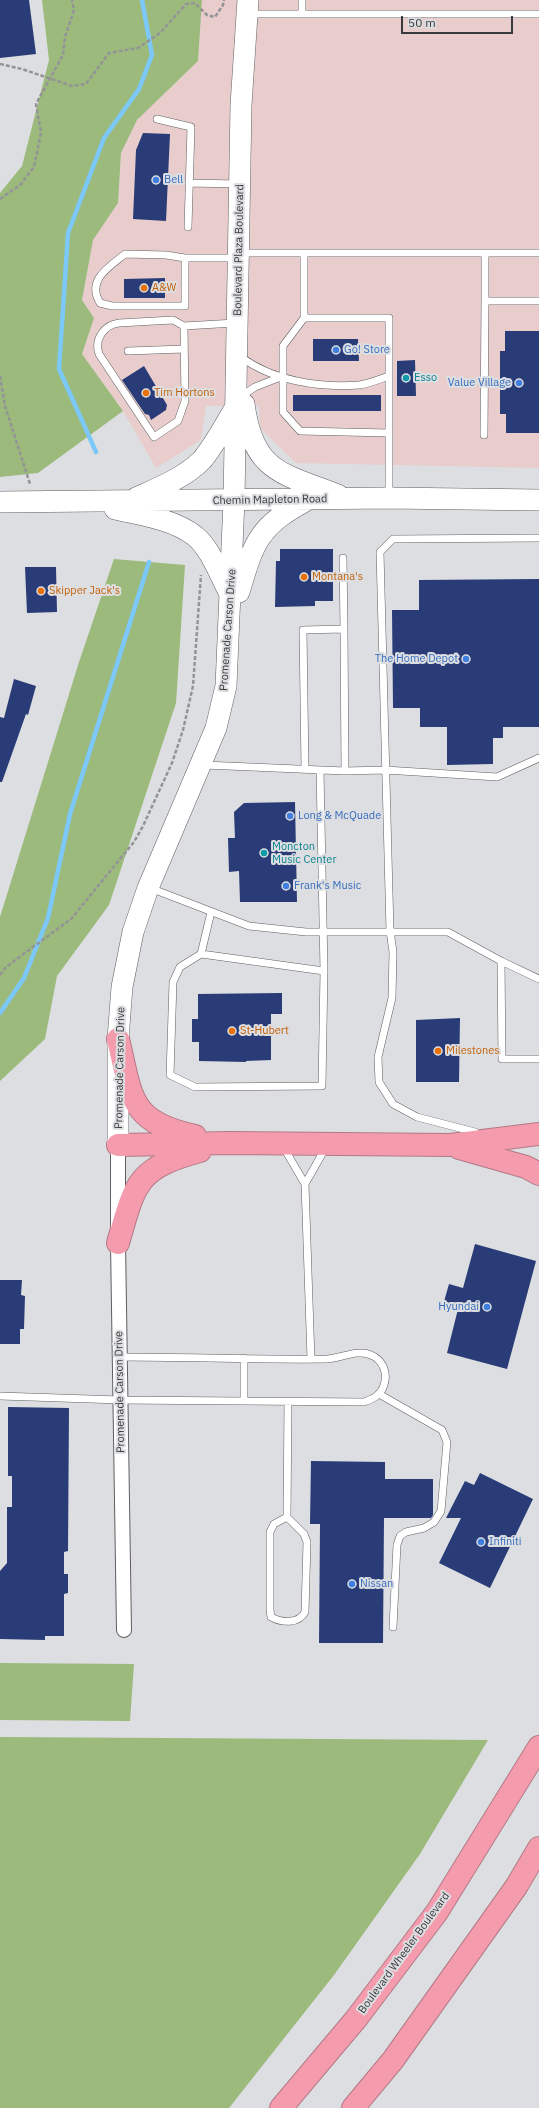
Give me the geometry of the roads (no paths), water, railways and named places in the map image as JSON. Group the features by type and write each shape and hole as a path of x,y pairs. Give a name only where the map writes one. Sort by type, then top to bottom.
{"highway":[{"path":"118,1039 130,1089 138,1108 153,1122 172,1131 230,1143"},
{"path":"118,1145 230,1143 450,1146 530,1135"},
{"path":"118,1243 132,1197 143,1178 157,1166 172,1158 230,1143"},
{"path":"450,1146 526,1167 539,1174"},
{"path":"502,1804 539,1732"},
{"name":"Boulevard Wheeler Boulevard","path":"281,2108 356,2019 437,1912 502,1804 539,1747"},
{"path":"353,2108 394,2060 516,1887 539,1848"}],"main road":[{"name":"Boulevard Plaza Boulevard","path":"240,400 237,354 237,323 241,105 248,7"},
{"path":"240,400 255,447 265,461 281,473 348,498"},
{"path":"234,500 240,400"},
{"path":"129,501 174,480 196,464 217,439 240,400"},
{"name":"Chemin Mapleton Road","path":"0,502 348,498 539,500"},
{"path":"229,623 248,561 260,536 273,521 308,499"},
{"name":"Promenade Carson Drive","path":"118,1145 118,1039 122,987 132,932 148,888 216,728 226,686 234,500"},
{"path":"86,502 176,525 196,536 209,553 231,597"}],"street":[{"name":"Promenade Carson Drive","path":"118,1145 118,1243 124,1630"}],"lane":[{"path":"302,0 302,14"},
{"path":"248,7 302,14 539,14"},
{"path":"157,119 192,127 188,227"},
{"path":"189,183 240,184"},
{"path":"304,253 304,318 283,346 283,412 300,431 389,433"},
{"path":"185,258 185,306 112,306 100,303 96,293 98,278 125,254 166,255 185,258 304,253 539,253"},
{"path":"484,434 485,253"},
{"path":"485,301 539,301"},
{"path":"304,318 389,318 389,498"},
{"path":"184,326 184,401 178,421 154,437 99,354 97,342 104,330 113,324 173,320 184,326 237,323"},
{"path":"128,351 184,348"},
{"path":"237,354 255,367 312,385 361,385 389,376"},
{"path":"240,400 255,387 283,376"},
{"path":"530,1135 466,1132 417,1118 393,1104 379,1082 378,1057 392,998 393,952 390,931 380,552 393,539 539,538"},
{"path":"343,558 345,771"},
{"path":"305,769 303,630 344,629"},
{"path":"201,765 345,771 385,770 497,777 539,758"},
{"path":"320,770 324,971 322,1086 195,1087 170,1074 173,982 180,967 201,954 324,971"},
{"path":"148,888 249,926 323,932 448,932 501,961 539,979"},
{"path":"201,954 211,912"},
{"path":"501,961 502,1059 539,1060"},
{"path":"282,1144 305,1184 311,1359"},
{"path":"305,1184 327,1145"},
{"path":"0,1396 120,1400 364,1402 372,1400 384,1387 385,1372 378,1359 371,1355 357,1353 335,1358 311,1359 120,1356"},
{"path":"244,1358 244,1401"},
{"path":"379,1394 442,1430 447,1442 440,1511 434,1522 424,1528 406,1532 400,1536 397,1545 393,1627"},
{"path":"287,1517 274,1524 270,1532 270,1610 271,1617 277,1620 297,1621 302,1618 305,1612 307,1542 299,1528 287,1517 288,1402"}],"waterway":[{"path":"96,452 59,369 68,233 104,138 139,89 152,55 142,0"},
{"path":"0,1013 24,978 48,918 70,814 149,562"}],"place":[{"name":"Bell","path":"156,180"},
{"name":"A&W","path":"144,288"},
{"name":"Go! Store","path":"336,350"},
{"name":"Esso","path":"406,378"},
{"name":"Value Village","path":"519,383"},
{"name":"Tim Hortons","path":"146,393"},
{"name":"Montana's","path":"304,577"},
{"name":"Skipper Jack's","path":"41,591"},
{"name":"The Home Depot","path":"466,659"},
{"name":"Long & McQuade","path":"290,816"},
{"name":"Moncton Music Center","path":"264,853"},
{"name":"Frank's Music","path":"286,886"},
{"name":"St-Hubert","path":"232,1031"},
{"name":"Milestones","path":"438,1051"},
{"name":"Hyundai","path":"487,1307"},
{"name":"Infiniti","path":"481,1542"},
{"name":"Nissan","path":"352,1584"}]}
